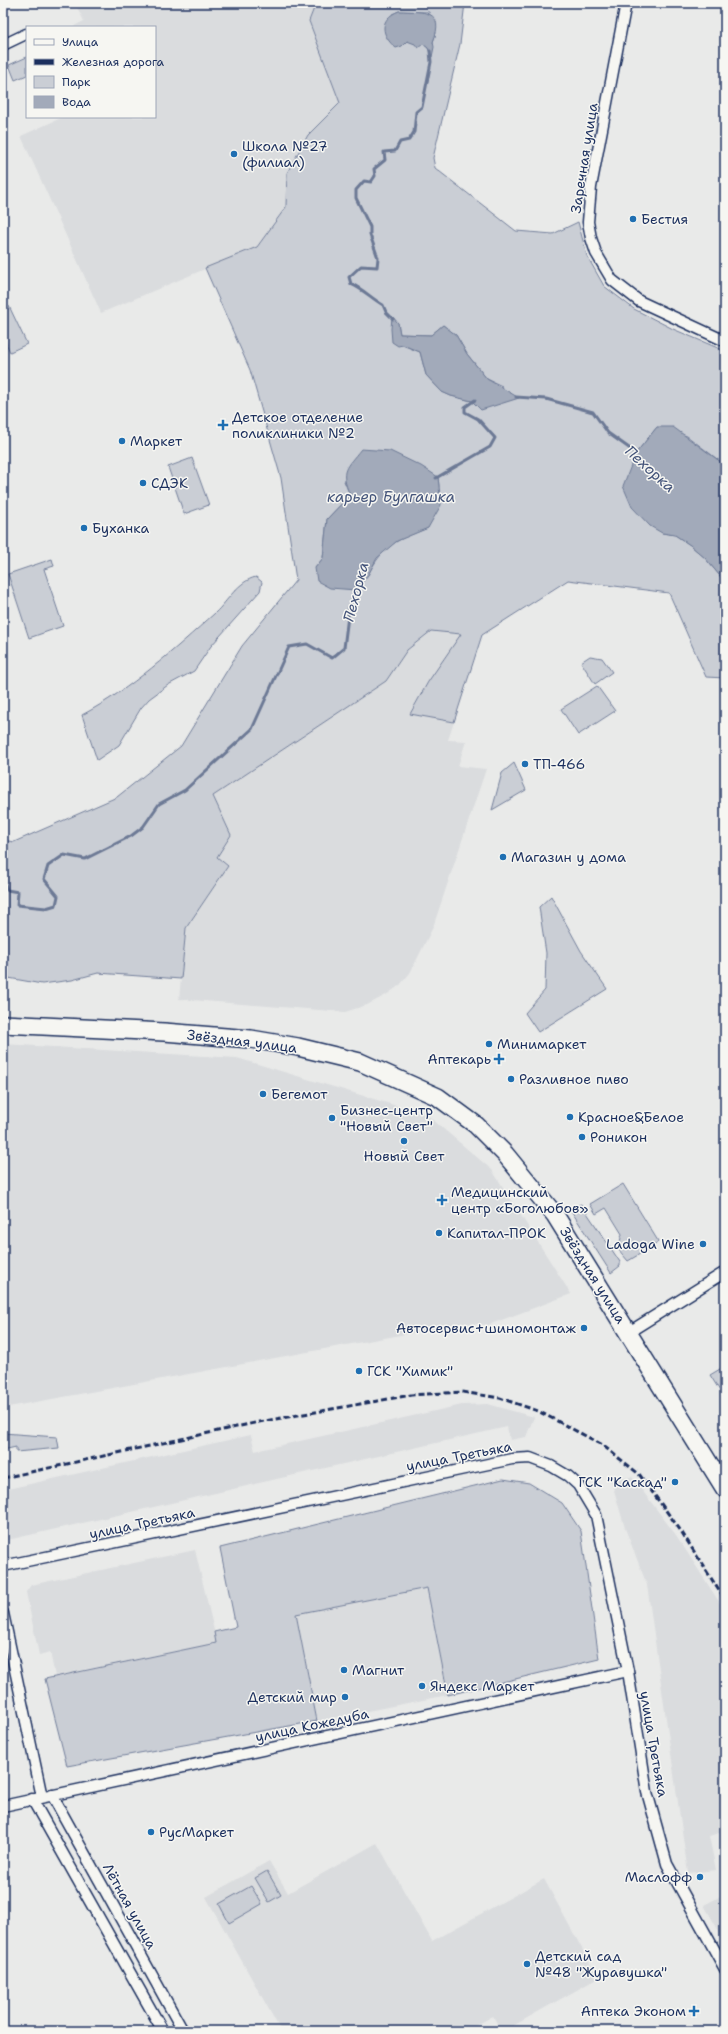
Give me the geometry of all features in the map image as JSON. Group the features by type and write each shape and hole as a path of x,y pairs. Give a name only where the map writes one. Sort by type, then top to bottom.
{"main road":[{"name":"Звёздная улица","path":"3,1024 164,1032 267,1042 298,1047 360,1062 438,1097 476,1125 505,1154 550,1209 567,1233 629,1332 725,1489"}],"street":[{"name":"Заречная улица","path":"626,3 591,187 588,222 591,238 596,253 612,280 639,301 725,341"},
{"path":"3,45 26,34"},
{"path":"629,1332 725,1272"},
{"name":"улица Третьяка","path":"3,1566 512,1459 530,1458 551,1466 568,1476 578,1485 596,1515 628,1671 647,1792 667,1864 725,1969"},
{"path":"3,1613 37,1798 163,2031"},
{"name":"улица Кожедуба","path":"3,1806 628,1671"},
{"name":"Лётная улица","path":"52,1795 183,2031"}],"shaded area":[{"name":"Школа №27 (филиал)","path":"75,3 316,3 309,21 340,103 308,135 287,173 286,207 257,247 101,313 21,136 61,118 156,118 156,26 74,26 84,21"},
{"path":"431,631 462,634 428,682 410,714 454,722 448,740 466,741 458,766 486,769 433,927 410,973 400,985 386,995 367,1005 345,1012 179,999 186,928 228,866 217,857 231,835 213,796 386,681 407,650"},
{"path":"3,1044 237,1058 427,1115 492,1170 571,1294 488,1325 466,1323 3,1408"},
{"path":"488,1404 534,1417 526,1437 510,1440 507,1427 3,1541 3,1490 251,1435 255,1451 462,1405"},
{"path":"632,1477 676,1535 725,1611 725,1831 709,1836 716,1870 688,1873 647,1585 625,1528 611,1480"},
{"path":"195,1550 217,1643 55,1676 50,1652 39,1655 26,1592 31,1585"},
{"path":"427,1588 448,1695 317,1721 296,1614"},
{"path":"377,1843 432,1941 544,1879 598,1978 504,2031 501,2031 493,2016 466,2031 281,2031 206,1897 269,1861 288,1893"},
{"path":"725,1894 725,1942 704,1905"}],"green space":[{"path":"316,3 465,3 460,44 433,158 435,168 516,231 553,234 578,222 587,256 604,286 634,309 673,329 725,351 725,465 687,436 657,427 636,453 662,533 675,535 690,545 705,558 725,582 725,678 706,677 669,593 568,580 482,635 454,722 410,714 428,682 461,634 431,631 407,650 386,681 213,796 231,835 217,857 228,866 186,928 181,979 98,973 72,980 42,984 3,977 3,840 14,842 117,797 181,746 242,646 296,580 281,478 250,370 205,268 257,247 286,207 287,173 308,135 340,103 309,21","holes":["399,11 429,12 436,33 431,56 428,48 423,44 411,42 403,35 392,14","392,317 398,323 400,334 431,335 443,325 456,335 467,354 487,379 502,386 472,401 451,396 442,392 426,375 420,352 402,345","438,477 439,486 428,528 392,544 380,556 368,575 315,568 323,558 327,519 350,495 344,481"]},
{"path":"26,57 26,75 15,80 9,65"},
{"path":"9,306 27,344 10,352 3,336 3,309"},
{"path":"192,458 209,505 184,514 168,467"},
{"path":"52,559 54,566 44,569 63,626 29,638 8,574"},
{"path":"256,577 262,582 260,591 211,646 194,671 168,685 149,699 141,708 119,745 97,760 82,715 118,693 152,668 215,613 239,587 250,579"},
{"path":"590,656 602,658 612,672 595,684 581,662"},
{"path":"597,686 615,711 578,735 561,709"},
{"path":"514,763 526,790 492,810 502,773"},
{"path":"551,896 581,951 607,989 538,1032 525,1013 545,990 546,953 539,907"},
{"path":"623,1184 658,1241 655,1245 628,1261 618,1249 622,1234 606,1208 596,1214 590,1204"},
{"path":"581,1204 620,1262 620,1266 611,1273 570,1209"},
{"path":"725,1366 725,1399 710,1375"},
{"path":"3,1433 57,1437 59,1448 16,1452 16,1447 3,1450"},
{"path":"503,1479 529,1483 562,1503 581,1531 599,1659 448,1695 427,1588 296,1614 317,1721 67,1766 45,1679 216,1643 214,1632 236,1627 220,1548"},
{"path":"267,1871 281,1895 269,1902 255,1878"},
{"path":"251,1886 262,1904 229,1923 219,1904"}],"water":[{"path":"399,11 430,14 434,18 437,23 432,57 428,48 423,44 418,48 415,44 407,41 402,46 396,48 387,38 384,28 385,23 392,14"},
{"path":"392,316 398,323 400,334 431,335 443,325 456,335 467,354 487,379 519,398 481,410 472,401 451,396 442,392 426,375 420,352 403,345 398,346 392,342"},
{"path":"657,427 673,427 725,465 725,582 705,558 690,545 675,535 662,533 650,526 632,507 623,486 636,453"},
{"name":"карьер Булгашка","path":"361,449 390,451 421,466 438,477 441,505 428,528 397,541 377,558 368,575 356,590 330,588 317,581 315,568 323,558 327,519 350,495 345,480 345,474 348,465"}],"waterway":[{"path":"393,319 386,312 383,305 351,284 349,277 361,266 377,267 378,258 370,235 370,227 356,198 356,190 364,181 371,182 375,176 374,169 385,160 384,152 395,151 400,142 409,140 414,132 416,112 422,107 431,62 430,51"},
{"name":"Пехорка","path":"516,397 546,399 593,412 608,433 636,453"},
{"name":"Пехорка","path":"436,478 490,447 495,438 478,419 465,412 465,407 475,400"},
{"name":"Пехорка","path":"3,877 7,890 18,892 17,905 46,908 56,905 58,896 44,879 48,866 64,855 85,859 131,836 143,827 159,804 185,790 252,729 289,647 307,644 332,658 344,648 349,608 357,587"}],"railway":[{"path":"3,1478 259,1422 411,1395 462,1392 500,1398 538,1411 601,1444 639,1474 681,1531 725,1600"}],"place":[{"name":"Школа №27 (филиал)","path":"234,154"},
{"name":"Бестия","path":"633,219"},
{"name":"Детское отделение поликлиники №2","path":"223,425"},
{"name":"Маркет","path":"122,441"},
{"name":"СДЭК","path":"143,483"},
{"name":"Буханка","path":"84,528"},
{"name":"ТП-466","path":"525,764"},
{"name":"Магазин у дома","path":"503,857"},
{"name":"Минимаркет","path":"489,1044"},
{"name":"Аптекарь","path":"499,1059"},
{"name":"Разливное пиво","path":"511,1079"},
{"name":"Бегемот","path":"263,1094"},
{"name":"Красное&Белое","path":"570,1117"},
{"name":"Бизнес-центр \"Новый Свет\"","path":"332,1118"},
{"name":"Роникон","path":"582,1137"},
{"name":"Новый Свет","path":"404,1141"},
{"name":"Медицинский центр «Боголюбов»","path":"442,1200"},
{"name":"Капитал-ПРОК","path":"439,1233"},
{"name":"Ladoga Wine","path":"703,1244"},
{"name":"Автосервис+шиномонтаж","path":"584,1328"},
{"name":"ГСК \"Химик\"","path":"359,1371"},
{"name":"ГСК \"Каскад\"","path":"675,1482"},
{"name":"Магнит","path":"344,1670"},
{"name":"Яндекс Маркет","path":"422,1686"},
{"name":"Детский мир","path":"345,1697"},
{"name":"РусМаркет","path":"151,1832"},
{"name":"Маслофф","path":"700,1877"},
{"name":"Детский сад №48 \"Журавушка\"","path":"527,1964"},
{"name":"Аптека Эконом","path":"694,2011"}]}
